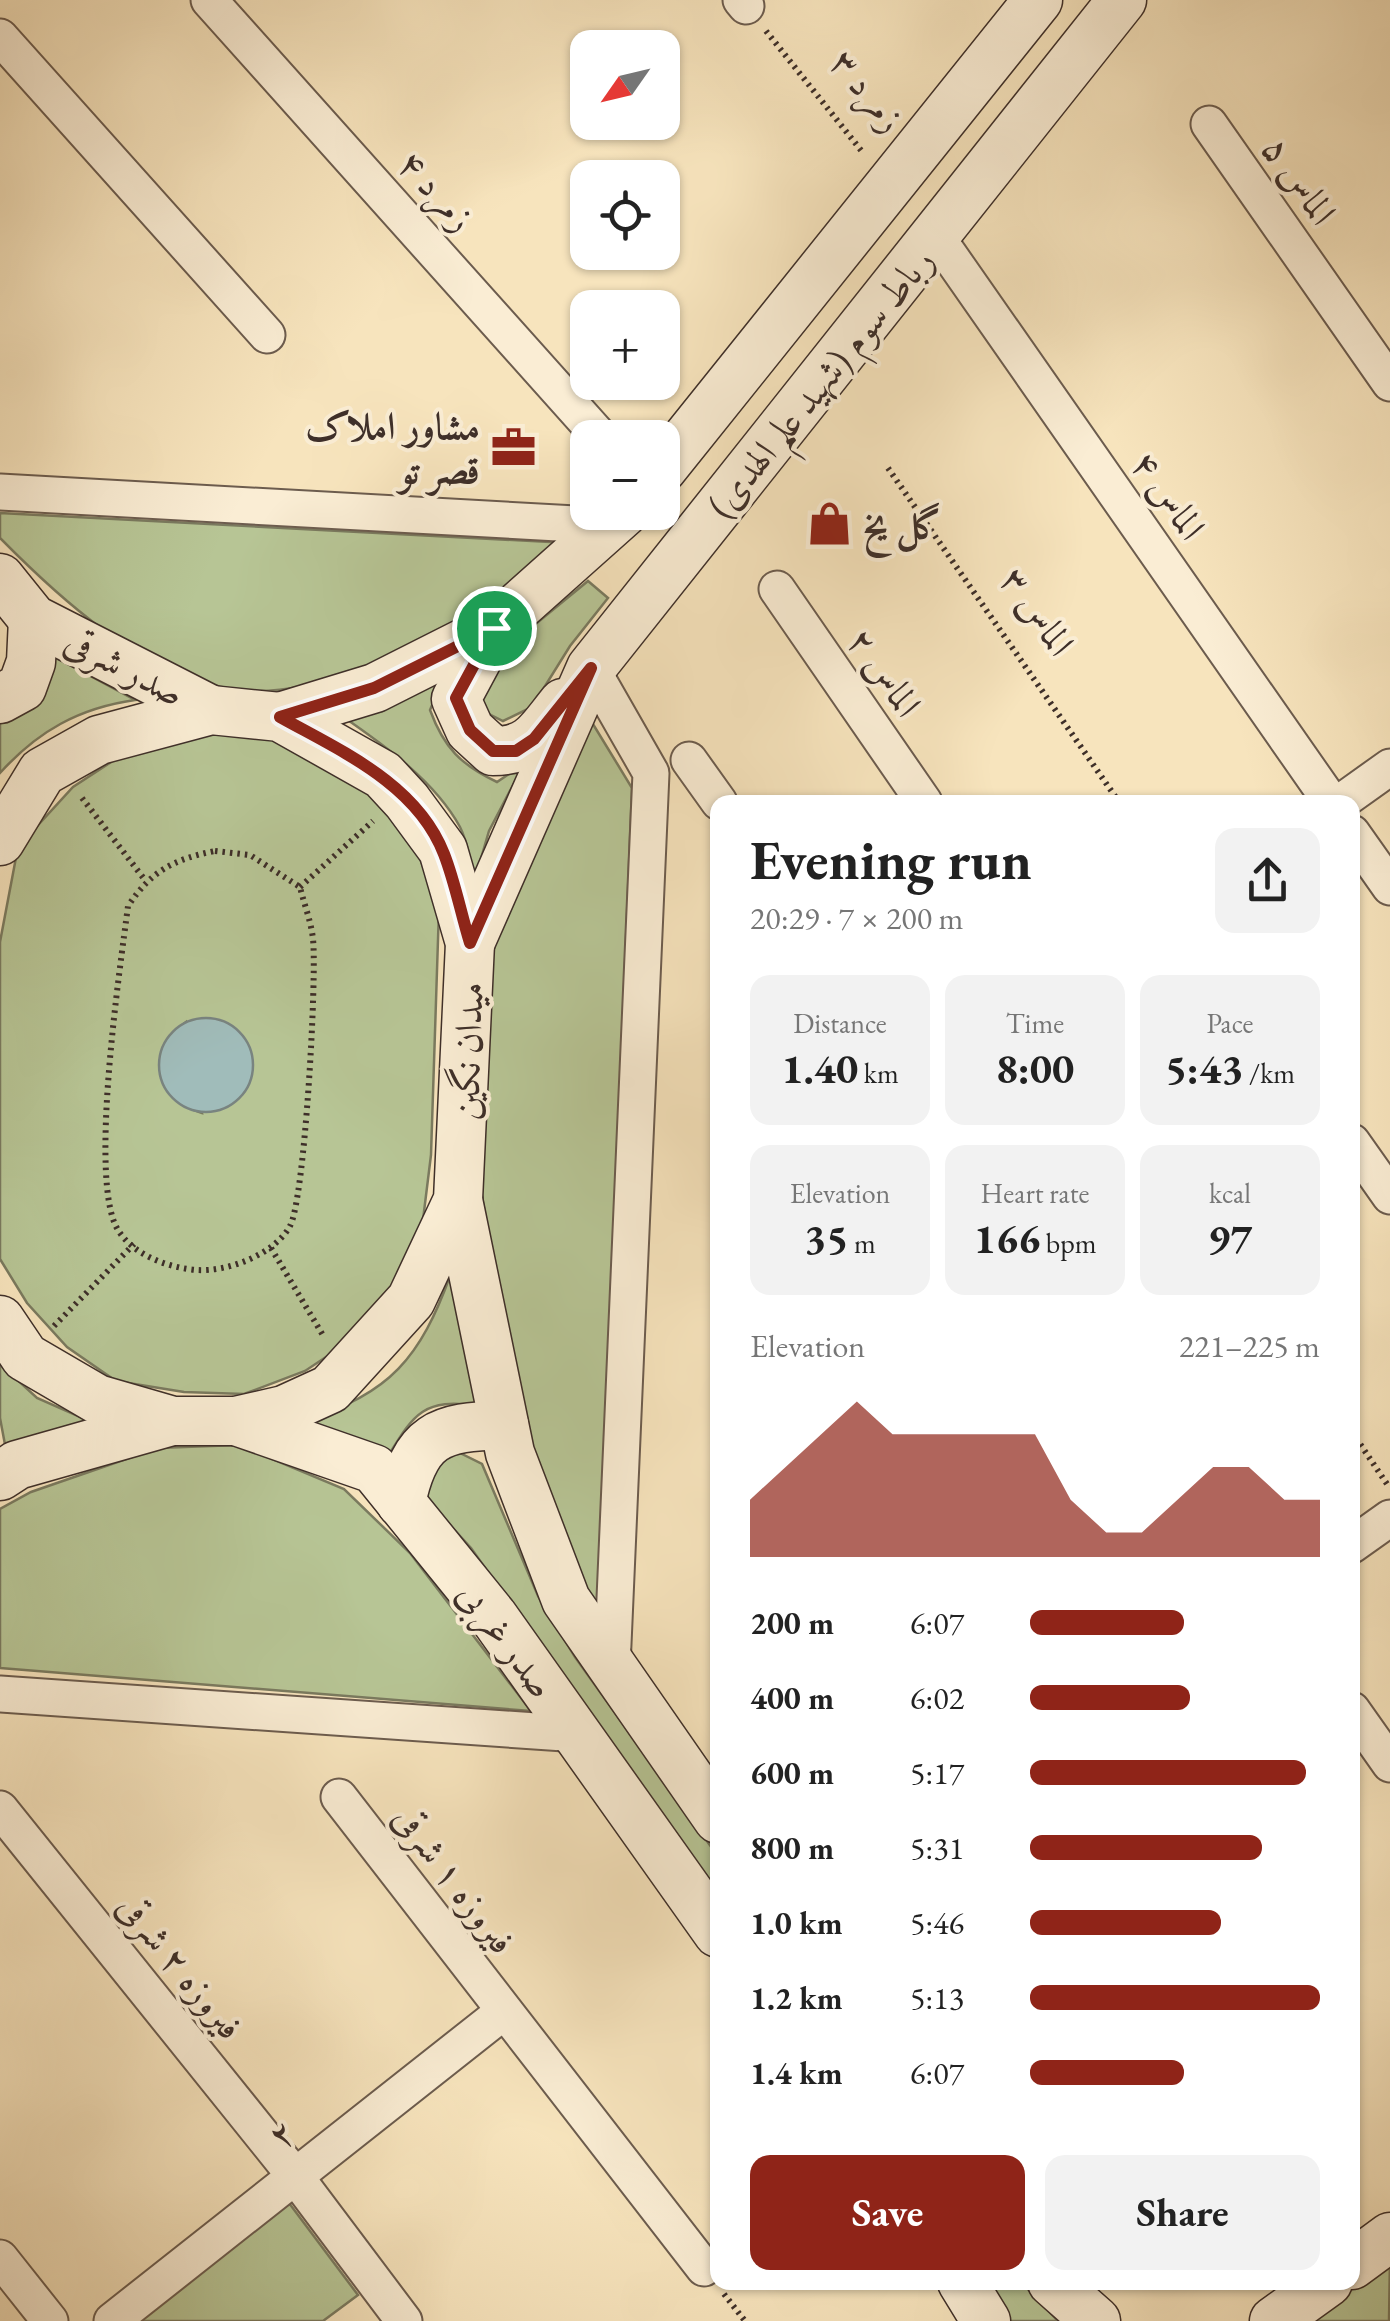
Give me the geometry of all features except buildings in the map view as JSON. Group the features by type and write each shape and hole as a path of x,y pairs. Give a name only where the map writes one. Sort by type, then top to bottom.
{"main road":[{"name":"رباط سوم (شهید علم الهدی)","path":"680,447 1038,0"},
{"name":"رباط سوم (شهید علم الهدی)","path":"470,943 591,668 1122,0"},
{"path":"280,717 374,688 494,628 605,530"},
{"name":"صدر شرقی","path":"0,578 32,618 211,710"},
{"path":"0,698 22,687 31,662 32,618"},
{"path":"494,628 456,698 470,730 493,751 516,751 534,739 591,668"},
{"name":"میدان نگین","path":"0,841 42,772 99,740 211,710 280,717 382,775 408,801 443,850 470,943 458,1200 411,1300 330,1389 284,1410 236,1421 173,1421 97,1399 25,1357 0,1320"},
{"name":"صدر غربی","path":"458,1200 510,1453 566,1600 710,1808"},
{"path":"0,1476 17,1464 173,1421"},
{"name":"صدر غربی","path":"236,1421 374,1469 493,1616 710,1922"},
{"path":"401,1503 408,1468 426,1440 462,1426 504,1425"},
{"path":"1360,2259 1390,2237"},
{"path":"967,2290 986,2321"},
{"path":"1061,2290 1096,2321"},
{"path":"1274,2321 1317,2290"}],"street":[{"name":"زمرد ۴","path":"209,0 586,420"},
{"path":"0,37 267,335"},
{"name":"الماس ۵","path":"1209,124 1390,383"},
{"name":"الماس ۴","path":"936,236 1327,795"},
{"path":"0,492 570,517"},
{"name":"الماس ۲","path":"777,590 919,795"},
{"path":"591,668 651,774 612,1667"},
{"path":"690,760 715,795"},
{"path":"1351,795 1390,767"},
{"path":"1360,844 1390,886"},
{"path":"1360,1153 1390,1196"},
{"path":"1360,1540 1390,1518"},
{"path":"0,1694 579,1734"},
{"path":"1360,1721 1390,1764"},
{"name":"فیروزه ۱ شرقی","path":"339,1797 502,2013 704,2268"},
{"name":"فیروزه ۲ شرقی","path":"0,1808 295,2176 404,2321"},
{"name":"۲","path":"112,2321 502,2013"},
{"path":"0,2258 50,2321"}],"path":[{"name":"زمرد ۳","path":"743,3 890,186"},
{"name":"الماس ۳","path":"888,468 1113,795"},
{"path":"73,786 146,880"},
{"path":"300,887 386,810"},
{"path":"215,851 250,854 300,887 313,940 302,1172 290,1227 271,1248 237,1264 203,1271 164,1266 118,1231 104,1170 128,906 146,880 178,858 215,851"},
{"path":"51,1329 134,1244"},
{"path":"271,1248 334,1352"},
{"path":"1360,1444 1390,1488"}],"green space":[{"path":"0,513 569,543 491,606 423,644 323,682 257,691 194,679 162,666 103,630 0,538"},
{"path":"588,581 608,598 570,646 532,707 503,721 489,714 482,703 493,659"},
{"path":"55,657 135,700 96,709 61,724 29,745 0,773 0,722 49,676"},
{"path":"445,675 430,710 455,754 497,782 524,764 489,831 475,879 463,833 437,794 391,752 342,716 382,711"},
{"path":"585,711 632,788 599,1615 564,1550 522,1421 479,1180 493,945"},
{"path":"205,731 256,732 328,760 371,792 413,840 439,909 431,1155 421,1236 390,1294 347,1343 305,1371 244,1394 184,1392 116,1381 67,1347 27,1303 0,1259 0,942 18,847 73,787 131,749","holes":["186,1022 202,1113 173,1097 161,1073 164,1046"]},
{"path":"450,1276 478,1406 443,1404 421,1413 385,1461 305,1420 359,1398 398,1369 427,1329"},
{"path":"0,1364 37,1398 94,1423 6,1450 0,1418"},
{"path":"239,1445 344,1489 410,1553 531,1711 0,1668 0,1509 31,1492 158,1448"},
{"path":"456,1451 482,1464 538,1596 575,1657 710,1845 710,1884 471,1548 427,1500 430,1463"},
{"path":"289,2203 358,2295 323,2321 134,2321"},
{"path":"1390,2258 1389,2321 1307,2321 1348,2290 1360,2290 1360,2281"},
{"path":"989,2290 1029,2290 1058,2321 1007,2321"}],"water":[{"path":"206,1018 224,1022 239,1032 249,1047 253,1065 249,1083 239,1098 224,1108 206,1112 188,1108 173,1098 163,1083 159,1065 163,1047 173,1032 188,1022"}],"place":[{"name":"مشاور املاک قصر تو","path":"513,447"},
{"name":"گل یخ","path":"830,524"}],"route":[{"path":"494,628 456,698 470,730 493,751 516,751 534,739 591,668 470,943 443,850 408,801 382,775 280,717 374,688 494,628"}]}
